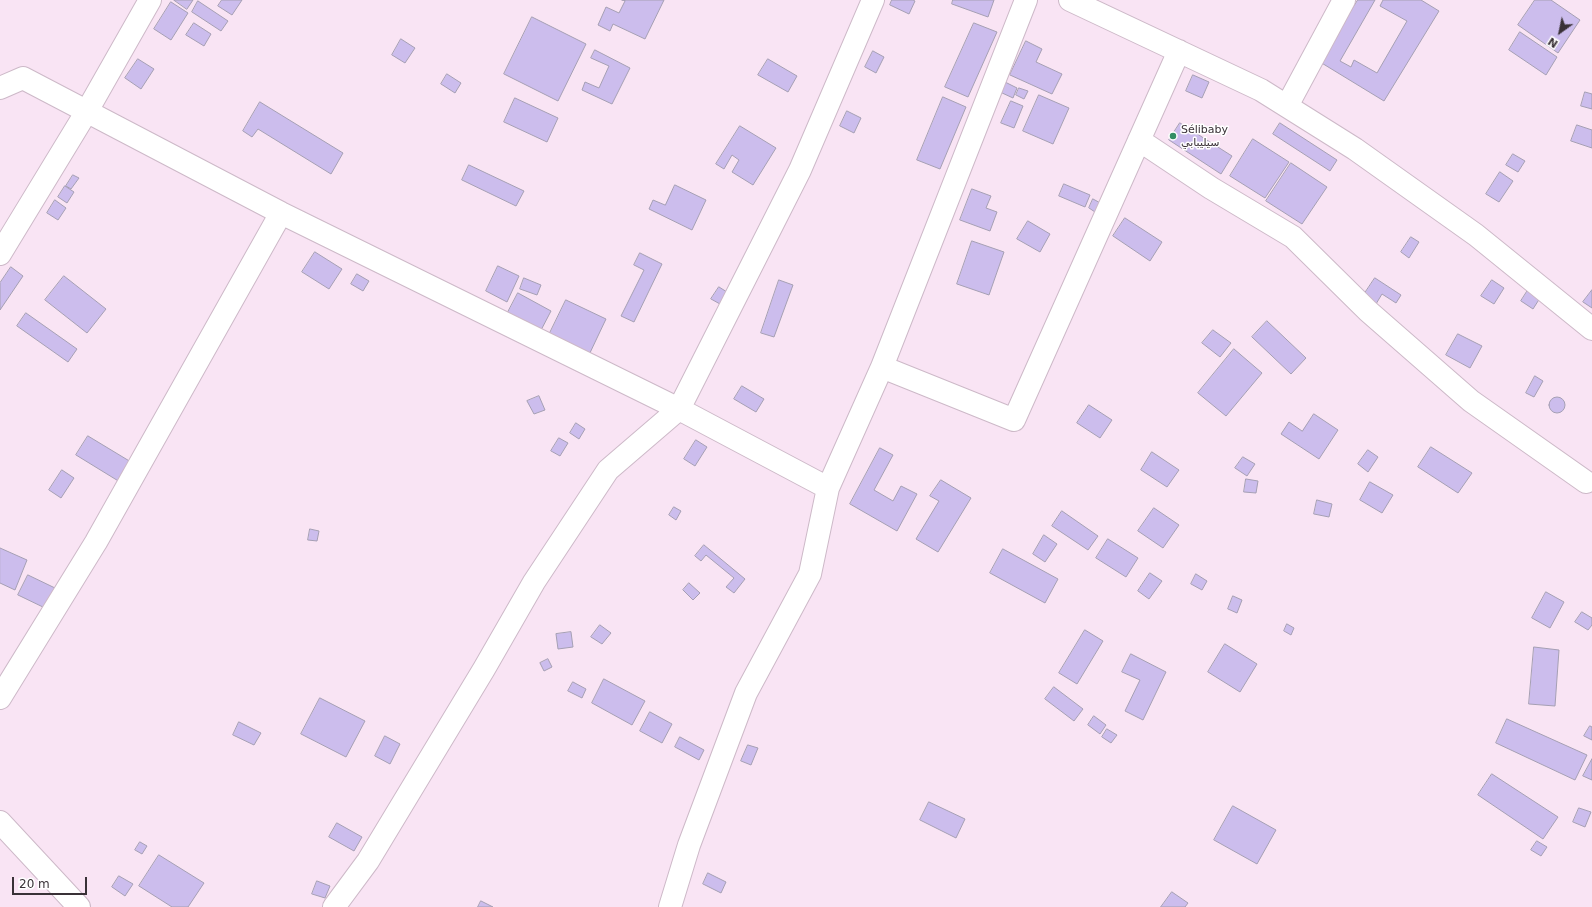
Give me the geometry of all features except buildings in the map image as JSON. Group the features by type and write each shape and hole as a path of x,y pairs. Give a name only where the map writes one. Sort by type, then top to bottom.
{"street":[{"path":"0,254 87,111 150,0"},
{"path":"334,907 368,861 484,669 534,582 608,470 679,409 800,170 873,0"},
{"path":"670,907 689,845 746,693 810,574 828,488 882,367 1026,0"},
{"path":"1070,0 1260,90 1287,106 1355,149 1476,235 1592,329"},
{"path":"1287,106 1344,0"},
{"path":"882,367 1014,420 1179,51"},
{"path":"0,88 23,78 281,213 679,409 828,488"},
{"path":"1139,140 1210,188 1293,237 1368,311 1471,401 1586,482"},
{"path":"0,698 96,542 281,213"},
{"path":"0,822 79,907"}],"place":[{"name":"Sélibaby سيليبابي","path":"1173,136"}]}
